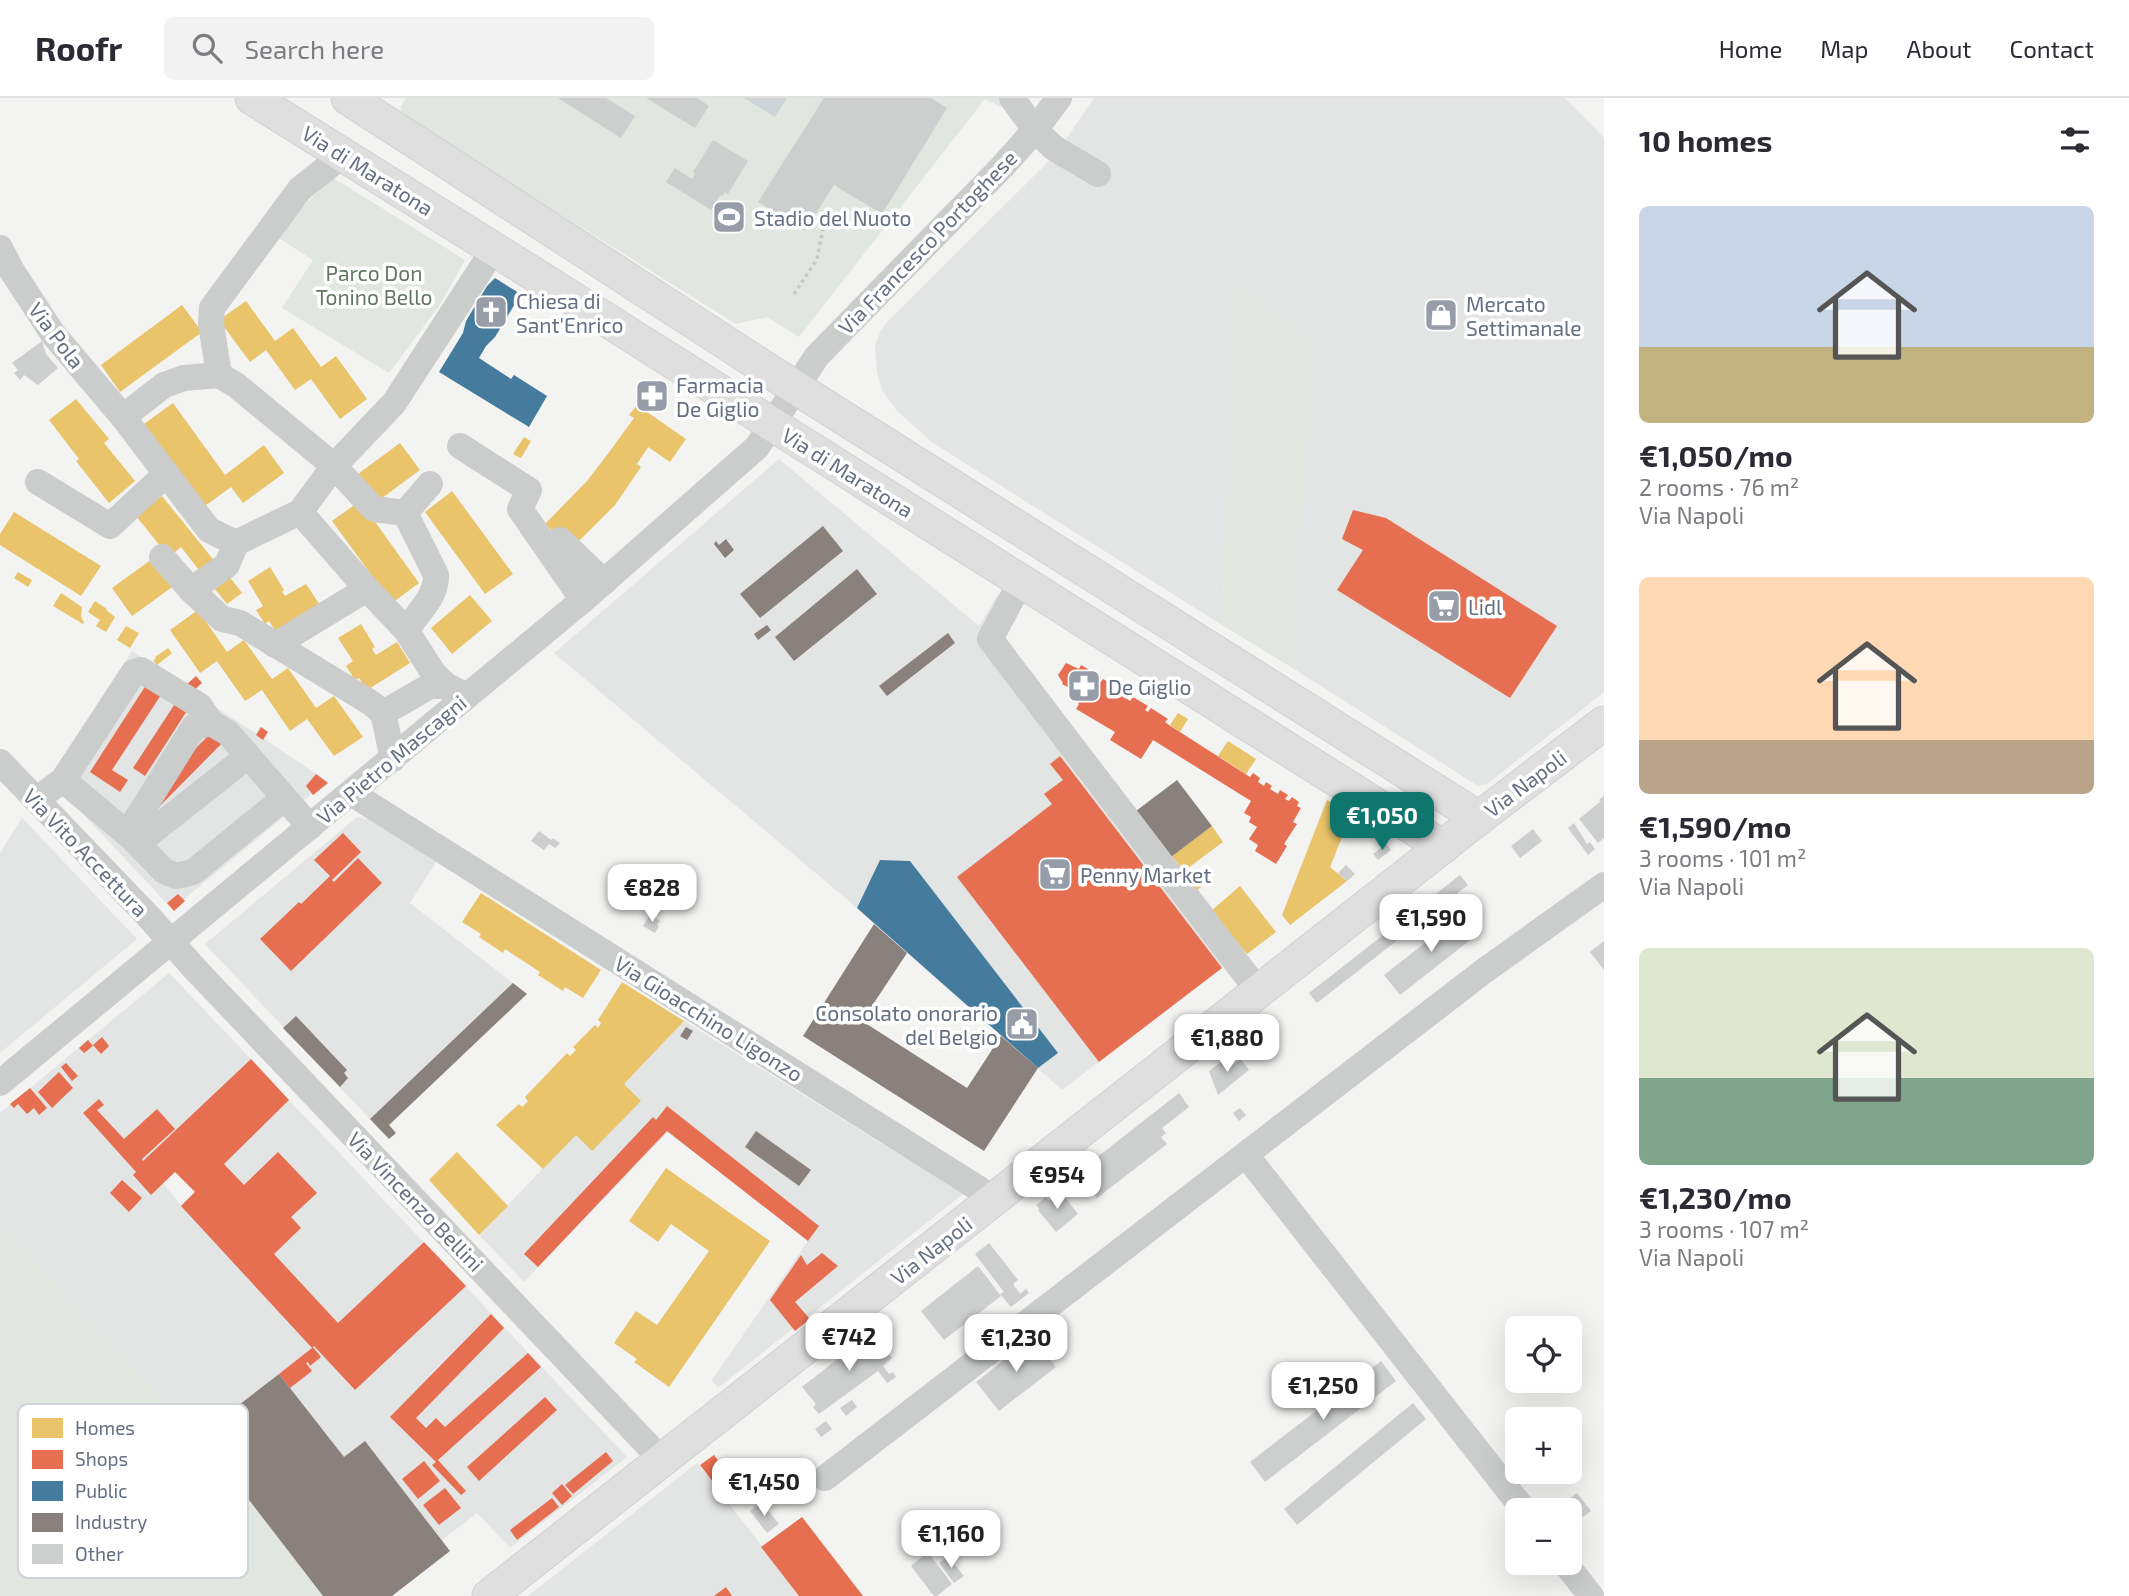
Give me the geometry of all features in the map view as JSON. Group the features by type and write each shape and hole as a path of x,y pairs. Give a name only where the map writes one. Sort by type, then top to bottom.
{"main road":[{"name":"Via di Maratona","path":"252,98 1443,846"},
{"name":"Via di Maratona","path":"366,103 796,387 1479,818"},
{"path":"342,155 366,103"},
{"name":"Via Napoli","path":"489,1596 1443,846 1604,723"}],"street":[{"path":"1012,98 1035,130 1054,148 1098,174"},
{"name":"Via Francesco Portoghese","path":"771,424 826,346 993,176 1035,130 1059,98"},
{"path":"219,375 211,324 212,308 300,189 342,155"},
{"name":"Via Pola","path":"0,248 53,334 123,417 209,530 236,543"},
{"path":"191,590 227,565 236,543 300,512 334,466 394,403 494,249"},
{"path":"123,417 164,385 184,378 219,375 236,385 334,466 374,509 405,513"},
{"name":"Via Pietro Mascagni","path":"0,1083 393,759 457,690 583,600 757,447 771,424"},
{"path":"460,446 529,490 520,509 583,600"},
{"path":"38,482 110,526 166,474"},
{"path":"405,513 430,484"},
{"path":"300,512 406,630 434,674 457,690"},
{"path":"405,513 436,575 436,586 430,598 406,630"},
{"path":"560,540 604,582"},
{"path":"163,557 191,590 222,619 240,623 383,713 393,759"},
{"path":"1022,580 990,639 1259,992"},
{"path":"275,645 367,589"},
{"path":"37,801 63,780 134,671 141,670 200,706 211,723 228,733 310,827"},
{"path":"383,713 430,686 457,690"},
{"path":"130,836 136,820 194,727 211,723"},
{"path":"130,836 149,834 248,756"},
{"name":"Via Vito Accettura","path":"0,762 170,942"},
{"path":"63,780 130,836 163,871 176,876 193,872 284,798"},
{"name":"Via Gioacchino Ligonzo","path":"351,793 995,1199"},
{"path":"825,1478 1485,971 1604,885"},
{"name":"Via Vincenzo Bellini","path":"170,942 662,1460"},
{"path":"1246,1155 1515,1498"},
{"path":"1574,1575 1591,1596"}],"path":[{"path":"794,294 817,260 826,213"}],"shaded area":[{"path":"744,98 787,98 775,117"},
{"path":"1094,98 1565,98 1604,138 1604,692 1487,784 1478,786 1291,667 1292,639 1235,283 1222,625 933,443 897,411 882,390 877,372 875,345 881,330 1056,154"},
{"path":"779,459 979,626 998,594 1019,607 1004,637 1245,950 1062,1090 843,896 554,653"},
{"path":"132,651 327,781 172,909 50,779"},
{"path":"357,817 368,819 436,862 410,903 527,994 382,1132 205,944"},
{"path":"22,818 137,939 0,1053 0,853"},
{"path":"169,973 251,1059 144,1161 181,1205 289,1100 627,1457 510,1548 477,1513 442,1540 450,1551 392,1596 323,1596 248,1499 248,1404 165,1404 0,1224 0,1113"},
{"path":"684,1021 963,1194 718,1388 712,1380 808,1241 668,1132 524,1282 479,1235"},
{"path":"697,1463 801,1596 528,1596"}],"green space":[{"name":"Stadio del Nuoto","path":"406,98 1008,98 1001,107 985,99 799,337 767,317 736,324 406,118 400,108"},
{"name":"Parco Don Tonino Bello","path":"332,177 465,260 441,303 389,373 282,308 313,260 277,237"},
{"path":"1234,282 1313,342 1291,667 1222,625"},
{"path":"0,1224 165,1404 18,1404 18,1578 248,1578 248,1499 323,1596 0,1596"}],"building: Homes":[{"path":"246,301 275,341 293,328 321,367 336,356 367,399 340,419 311,379 295,390 266,350 250,362 219,320"},
{"path":"182,305 202,332 120,392 101,365"},
{"path":"76,399 109,439 104,443 135,481 109,503 76,461 79,459 49,420"},
{"path":"173,403 225,475 264,445 284,473 243,503 231,487 205,506 144,424"},
{"path":"637,405 686,439 670,462 648,447 637,464 641,467 615,505 571,549 545,524 587,481 634,418 629,415"},
{"path":"524,437 531,441 521,458 513,454"},
{"path":"400,443 420,470 378,501 358,474"},
{"path":"452,491 513,574 485,594 425,512"},
{"path":"162,496 216,563 202,574 181,547 169,557 136,516"},
{"path":"360,501 419,583 392,603 332,521"},
{"path":"14,512 101,566 81,596 0,545 0,534"},
{"path":"155,557 175,585 132,616 112,588"},
{"path":"270,567 285,596 306,584 320,605 276,632 269,621 265,624 256,610 263,606 248,581"},
{"path":"225,571 242,593 227,604 210,583"},
{"path":"18,572 32,580 28,587 14,578"},
{"path":"61,593 82,607 83,624 53,606"},
{"path":"470,595 492,621 452,654 431,628"},
{"path":"95,601 115,617 106,632 96,626 100,620 88,612"},
{"path":"198,610 227,652 244,640 272,679 288,668 316,708 334,696 363,737 334,756 307,719 290,731 262,690 245,701 217,661 200,673 170,630"},
{"path":"361,624 375,647 372,649 376,655 397,642 410,663 367,690 359,678 355,680 346,666 353,661 338,638"},
{"path":"126,626 139,633 130,648 117,640"},
{"path":"168,648 172,653 157,665 153,660"},
{"path":"1178,713 1188,719 1180,732 1170,725"},
{"path":"1228,741 1256,759 1246,774 1218,756"},
{"path":"1327,800 1351,815 1330,867 1347,881 1290,925 1282,915"},
{"path":"1212,826 1223,842 1184,871 1172,856"},
{"path":"1195,874 1204,885 1197,890 1189,879"},
{"path":"1240,886 1276,932 1247,954 1235,939 1233,941 1211,911"},
{"path":"481,893 601,970 583,998 565,987 563,991 505,949 503,953 479,937 481,934 462,922"},
{"path":"622,982 684,1021 624,1084 641,1101 592,1151 576,1135 543,1169 496,1125 519,1104 522,1107 528,1101 525,1097 567,1053 570,1056 576,1050 573,1047 595,1025 598,1028 601,1023 598,1020"},
{"path":"457,1152 508,1206 479,1235 429,1180"},
{"path":"666,1168 770,1241 669,1387 634,1362 637,1359 614,1343 636,1311 657,1325 709,1251 671,1224 658,1242 629,1221"}],"building: Shops":[{"name":"Lidl","path":"1353,510 1386,518 1557,626 1510,698 1337,590 1363,550 1342,539"},
{"path":"1066,663 1079,669 1081,665 1088,669 1086,673 1101,677 1098,681 1100,683 1103,679 1110,683 1108,687 1113,690 1116,686 1122,691 1120,694 1130,701 1133,697 1148,706 1145,710 1148,712 1151,708 1168,719 1165,722 1169,725 1250,777 1253,773 1260,778 1258,782 1264,786 1266,782 1272,786 1270,789 1278,794 1280,790 1288,795 1285,799 1289,801 1292,797 1299,802 1297,806 1301,808 1293,822 1297,824 1284,844 1287,846 1276,864 1255,851 1258,845 1249,839 1257,827 1249,822 1251,817 1244,813 1251,801 1153,740 1141,759 1110,740 1115,732 1076,709 1079,704 1071,693 1073,690 1062,684 1058,675"},
{"path":"157,668 172,678 112,770 128,780 120,792 90,772"},
{"path":"196,676 202,683 192,692 186,685"},
{"path":"180,696 192,703 145,776 133,768"},
{"path":"222,722 233,732 151,815 140,804"},
{"path":"261,727 268,732 263,740 256,735"},
{"path":"1060,756 1222,968 1099,1062 957,877 1052,804 1044,794 1063,780 1050,764"},
{"path":"316,774 328,783 313,795 306,786"},
{"path":"343,833 361,852 332,880 334,882 358,858 382,883 291,971 260,939 330,876 314,860"},
{"path":"178,894 185,901 174,911 167,903"},
{"path":"102,1037 109,1046 101,1054 93,1045"},
{"path":"88,1040 93,1046 84,1053 79,1048"},
{"path":"251,1059 289,1100 224,1164 244,1185 278,1152 317,1193 291,1217 301,1228 274,1254 338,1323 424,1242 466,1286 355,1390 314,1346 321,1357 310,1366 306,1363 312,1371 290,1388 279,1374 312,1348 181,1206 195,1192 175,1172 151,1195 133,1175 136,1172 83,1113 99,1099 104,1105 97,1110 124,1139 157,1109 175,1129 142,1159 143,1161"},
{"path":"66,1063 78,1076 72,1081 61,1067"},
{"path":"59,1072 73,1088 52,1108 38,1092"},
{"path":"30,1088 47,1108 39,1115 34,1108 27,1114 18,1104 14,1108 10,1104"},
{"path":"667,1106 819,1226 808,1241 667,1131 538,1267 524,1254 653,1117 656,1120"},
{"path":"122,1180 142,1198 129,1212 110,1193"},
{"path":"822,1253 838,1266 795,1302 810,1319 795,1331 770,1300 801,1255 807,1265"},
{"path":"491,1314 504,1328 416,1418 426,1428 436,1418 445,1427 528,1353 541,1367 438,1460 466,1491 461,1495 432,1465 436,1462 390,1417"},
{"path":"545,1397 557,1410 479,1481 467,1467"},
{"path":"606,1452 613,1461 573,1494 565,1485"},
{"path":"714,1455 742,1492 729,1503 700,1465"},
{"path":"424,1461 440,1481 418,1499 402,1479"},
{"path":"562,1484 572,1496 562,1505 552,1493"},
{"path":"445,1488 461,1508 439,1525 423,1505"},
{"path":"552,1498 559,1507 517,1540 510,1530"},
{"path":"802,1517 863,1596 799,1596 761,1547"},
{"path":"726,1587 732,1596 714,1596"}],"building: Public":[{"path":"495,278 519,293 495,337 479,358 511,379 514,375 547,396 529,427 439,372 463,333 466,321 487,286"},
{"path":"880,860 910,861 1058,1053 1038,1068 857,908"}],"building: Industry":[{"path":"823,526 843,551 760,618 740,594"},
{"path":"726,539 734,550 725,558 714,544 716,541 719,545"},
{"path":"857,569 877,594 794,661 775,637"},
{"path":"767,625 771,630 758,640 754,634"},
{"path":"948,633 955,643 887,696 879,686"},
{"path":"1177,780 1212,826 1171,857 1136,811"},
{"path":"874,924 907,953 862,1021 967,1088 1001,1036 1038,1068 984,1151 803,1036"},
{"path":"513,983 527,994 389,1125 396,1133 389,1139 370,1119"},
{"path":"296,1016 347,1070 344,1073 348,1078 340,1087 283,1028"},
{"path":"686,1027 693,1031 687,1040 680,1036"},
{"path":"756,1131 811,1170 799,1186 745,1147"},
{"path":"279,1374 344,1457 365,1441 450,1551 392,1596 323,1596 248,1499 248,1404 240,1404"}],"building: Other":[{"path":"558,98 606,98 635,116 621,138"},
{"path":"646,98 697,98 709,106 695,128"},
{"path":"824,98 931,98 947,108 882,214 834,185 805,231 758,202"},
{"path":"713,140 748,161 728,194 725,192 722,197 720,195 711,210 666,182 675,168 692,179 695,174 693,172"},
{"path":"42,341 46,354 58,368 38,385 24,375 20,380 14,373 18,370 12,363"},
{"path":"1604,796 1604,838 1598,843 1579,819"},
{"path":"1574,823 1587,844 1590,842 1595,849 1588,855 1568,828"},
{"path":"1533,829 1542,841 1520,858 1511,846"},
{"path":"539,831 560,843 555,848 549,844 544,850 531,841"},
{"path":"1386,844 1391,850 1378,860 1373,854"},
{"path":"1346,865 1355,874 1347,881 1338,873"},
{"path":"1460,875 1468,885 1317,1003 1309,993"},
{"path":"1462,914 1478,934 1400,995 1384,975"},
{"path":"650,915 660,921 655,933 643,926"},
{"path":"1604,941 1604,970 1590,952"},
{"path":"1226,1058 1231,1066 1241,1059 1249,1070 1218,1095 1209,1071"},
{"path":"1179,1093 1189,1107 1162,1128 1166,1133 1161,1137 1167,1144 1097,1198 1077,1173"},
{"path":"1240,1108 1246,1115 1239,1121 1233,1113"},
{"path":"1061,1192 1078,1214 1056,1232 1036,1205 1046,1197 1049,1201"},
{"path":"989,1243 1018,1280 1013,1284 1020,1294 1026,1289 1029,1293 1011,1307 1000,1294 1004,1292 975,1254"},
{"path":"978,1266 1001,1296 944,1340 921,1311"},
{"path":"872,1332 892,1358 883,1366 889,1374 893,1372 896,1377 887,1383 878,1371 819,1414 813,1407 816,1404 802,1387"},
{"path":"1033,1337 1056,1367 999,1411 976,1382"},
{"path":"1381,1361 1396,1381 1265,1482 1250,1462"},
{"path":"852,1400 857,1407 846,1416 840,1408"},
{"path":"1413,1403 1426,1419 1297,1525 1284,1509"},
{"path":"826,1421 832,1429 821,1437 815,1429"},
{"path":"1582,1499 1591,1511 1582,1516"},
{"path":"761,1502 779,1524 767,1533 750,1511"},
{"path":"928,1552 952,1584 937,1596 934,1596 911,1566"},
{"path":"948,1556 964,1576 954,1583 939,1563"}],"place":[{"name":"Stadio del Nuoto","path":"729,217"},
{"name":"Chiesa di Sant'Enrico","path":"491,312"},
{"name":"Mercato Settimanale","path":"1441,315"},
{"name":"Farmacia De Giglio","path":"652,396"},
{"name":"Lidl","path":"1444,606"},
{"name":"De Giglio","path":"1084,686"},
{"name":"Penny Market","path":"1055,874"},
{"name":"Consolato onorario del Belgio","path":"1022,1024"}]}
